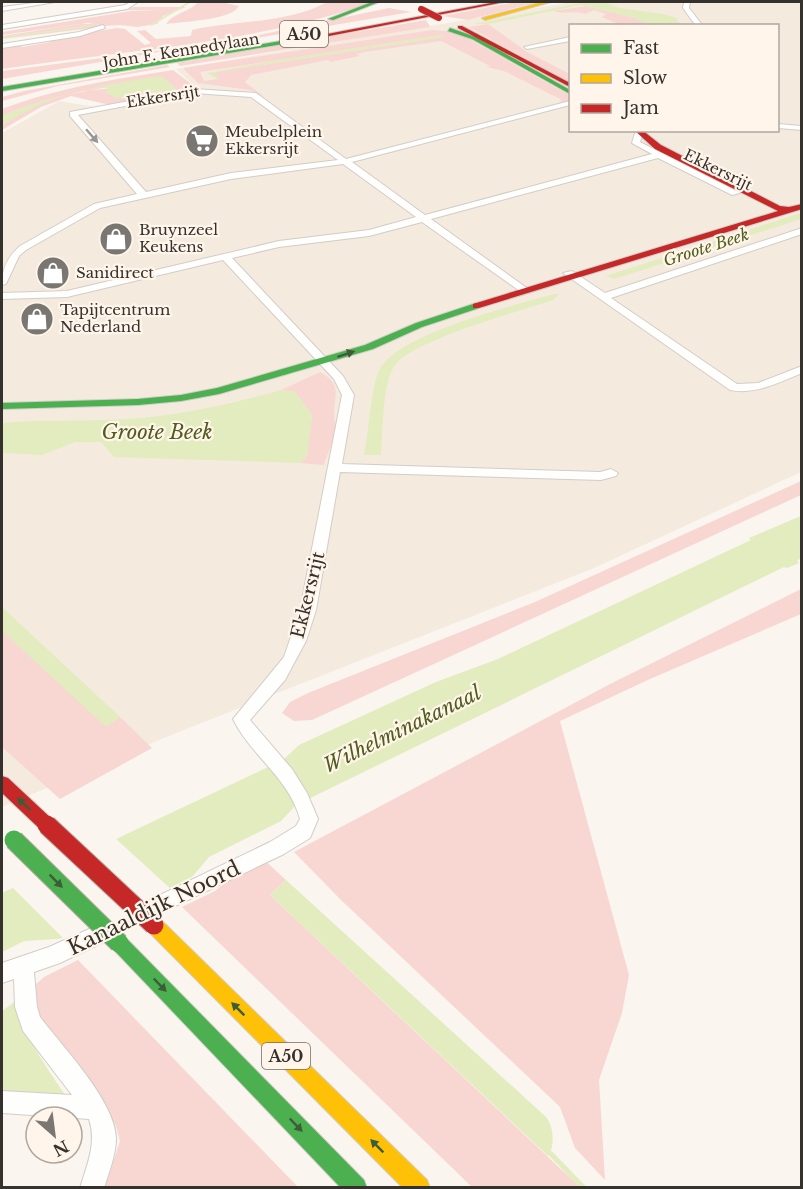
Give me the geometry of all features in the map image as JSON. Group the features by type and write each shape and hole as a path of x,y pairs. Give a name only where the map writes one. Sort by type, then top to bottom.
{"main road":[{"name":"John F. Kennedylaan","path":"127,62 480,2"},
{"name":"John F. Kennedylaan","path":"107,71 309,38 502,2"},
{"name":"John F. Kennedylaan","path":"2,102 59,87 548,2"},
{"name":"John F. Kennedylaan","path":"148,51 230,40 389,5"},
{"path":"389,5 443,21 569,84"},
{"path":"443,21 569,91"},
{"name":"A50","path":"2,83 127,62 230,40"},
{"name":"A50","path":"2,89 107,71"},
{"name":"A50","path":"2,94 107,71"},
{"path":"24,100 63,89 145,73"},
{"name":"Ekkersrijt","path":"643,135 792,206"},
{"name":"Ekkersrijt","path":"2,393 139,392 178,388 369,347 419,325 570,274 792,206"},
{"name":"Ekkersrijt","path":"2,406 138,402 180,398 252,382 317,357"},
{"name":"A50","path":"2,783 154,925 418,1188"},
{"name":"A50","path":"2,827 119,943 356,1188"}],"street":[{"path":"2,9 52,2"},
{"path":"2,27 130,7 135,2"},
{"path":"687,2 687,8 699,24"},
{"path":"2,46 93,31 104,27 97,23 87,23"},
{"path":"527,47 569,39"},
{"name":"Ekkersrijt","path":"143,195 73,114 200,90 253,95 522,290"},
{"path":"2,282 15,255 34,240 97,206 231,176 341,160 569,105"},
{"path":"779,126 801,128"},
{"name":"Ekkersrijt","path":"643,135 658,155 735,193"},
{"name":"Ekkersrijt","path":"643,135 659,152 658,155"},
{"name":"Ekkersrijt","path":"2,296 67,294 279,244 369,233 658,155"},
{"path":"604,297 801,231"},
{"name":"Ekkersrijt","path":"225,257 344,385 348,395 308,610 301,634 290,660 267,691 241,719 250,736 278,763 302,804 309,819 303,832"},
{"path":"570,274 734,387 756,387 801,369"},
{"path":"335,468 601,476 611,473"},
{"name":"Kanaaldijk Noord","path":"2,973 53,956 234,870 303,832"},
{"path":"23,967 26,1007 31,1023 96,1108 104,1122 106,1135 92,1188"},
{"path":"2,1102 96,1108"}],"shaded area":[{"path":"198,2 221,2 239,6 235,11 217,17 166,24"},
{"path":"327,2 373,2 282,28 236,37 2,69 2,48 20,44 22,47 51,42 49,39 117,28 125,29 145,45 151,43 137,31 145,30 156,39 191,36 192,30 278,18 312,9"},
{"path":"515,2 539,2 468,20 443,16"},
{"path":"572,2 801,2 801,472 594,568 166,737 2,807 2,133 59,101 101,108 201,87 191,83 176,69"},
{"path":"586,6 635,18 649,24 618,24 602,17 606,14 594,10 585,14 553,11"},
{"path":"134,7 186,7 163,16 157,24 137,27 88,23 2,35 2,32 131,11 160,11 129,10 2,30 2,28"},
{"path":"389,8 411,12 186,50"},
{"path":"426,20 430,27 180,66 177,63"},
{"path":"80,24 96,24 100,27 2,39 2,36"},
{"path":"488,24 527,52 569,73 569,82 469,27"},
{"path":"432,30 456,32 569,95 569,101 564,103 559,101 562,100 504,71 487,67 490,66 441,41 365,52 357,54 360,56 331,62 328,60 251,75 245,82 264,97 250,90 198,83 183,68","holes":["441,35 443,37 214,74 217,79 204,81 200,72"]},
{"path":"187,47 2,79 2,71"},
{"path":"167,65 170,67 58,86 2,101 2,97 24,91"},
{"path":"173,70 190,83 202,88 110,105 71,96 41,107 2,130 2,125 40,102 2,116 2,109 44,95","holes":["155,77 176,89 122,98 111,88 91,90"]},
{"path":"320,372 332,381 336,390 335,433 324,465 299,463 307,455 312,415 295,392 281,390"},
{"path":"801,481 801,495 312,720 294,721 282,713 290,702 308,693 535,602"},
{"path":"801,589 801,614 650,679 560,721 629,975 622,1013 599,1080 605,1180 575,1148 560,1107 341,900 294,852 614,682"},
{"path":"2,630 106,726 120,717 152,748 60,799 2,747"},
{"path":"263,859 286,880 270,895 580,1187 472,1187 182,907 215,891 240,870"},
{"path":"78,960 298,1187 105,1187 120,1141 116,1126 89,1081 36,1017 34,986 44,977"}],"water":[{"path":"585,2 604,2 619,8 663,14 676,18 679,24 649,24 635,18 581,5 488,24 474,24"},
{"path":"441,35 444,37 216,72 214,74 219,78 217,79 207,73 284,59"},
{"path":"161,76 177,89 116,98 105,92 109,88 84,90"},
{"path":"66,94 40,105 2,125 2,116"},
{"path":"801,213 801,219 614,279 606,276"},
{"path":"560,294 553,300 441,338 403,358 393,368 389,377 381,455 364,455 375,382 378,373 388,359 406,346 456,323"},
{"path":"281,390 295,392 312,415 307,455 299,463 114,457 101,442 75,442 42,455 2,453 2,423 111,420 166,415 224,405"},
{"name":"Wilhelminakanaal","path":"801,516 801,558 797,561 799,563 784,567 296,805 281,821 209,857 192,877 71,936 24,941 2,952 2,893 283,760 299,745 436,682 498,659 751,540 749,538"},
{"path":"2,607 120,717 106,727 15,643 2,630"},
{"path":"286,880 546,1117 553,1136 548,1156 270,895"},
{"path":"16,1001 17,1011 28,1036 68,1099 35,1099 2,1094 2,1011"}],"pier":[{"path":"114,837 172,890 65,940 10,885"}],"waterway":[{"name":"Groote Beek","path":"151,25 190,2"},
{"path":"2,38 94,25"},
{"path":"550,1153 584,1188"}],"traffic: fast":[{"path":"331,19 376,2"},
{"path":"450,30 474,38 569,91"},
{"path":"2,89 293,41"},
{"path":"2,406 138,402 181,398 219,391 369,347 419,325 476,306"},
{"path":"14,840 119,943"},
{"path":"119,943 356,1188"}],"traffic: slow":[{"path":"485,18 548,2"},
{"path":"154,925 419,1188"}],"traffic: jam":[{"path":"293,41 502,2"},
{"path":"421,9 439,18"},
{"path":"460,27 569,84"},
{"path":"639,132 658,147 778,208 789,210"},
{"path":"476,306 802,206"},
{"path":"2,783 47,825"},
{"path":"47,825 154,925"}],"place":[{"name":"Meubelplein Ekkersrijt","path":"202,141"},
{"name":"Bruynzeel Keukens","path":"116,239"},
{"name":"Sanidirect","path":"53,273"},
{"name":"Tapijtcentrum Nederland","path":"37,319"}]}
